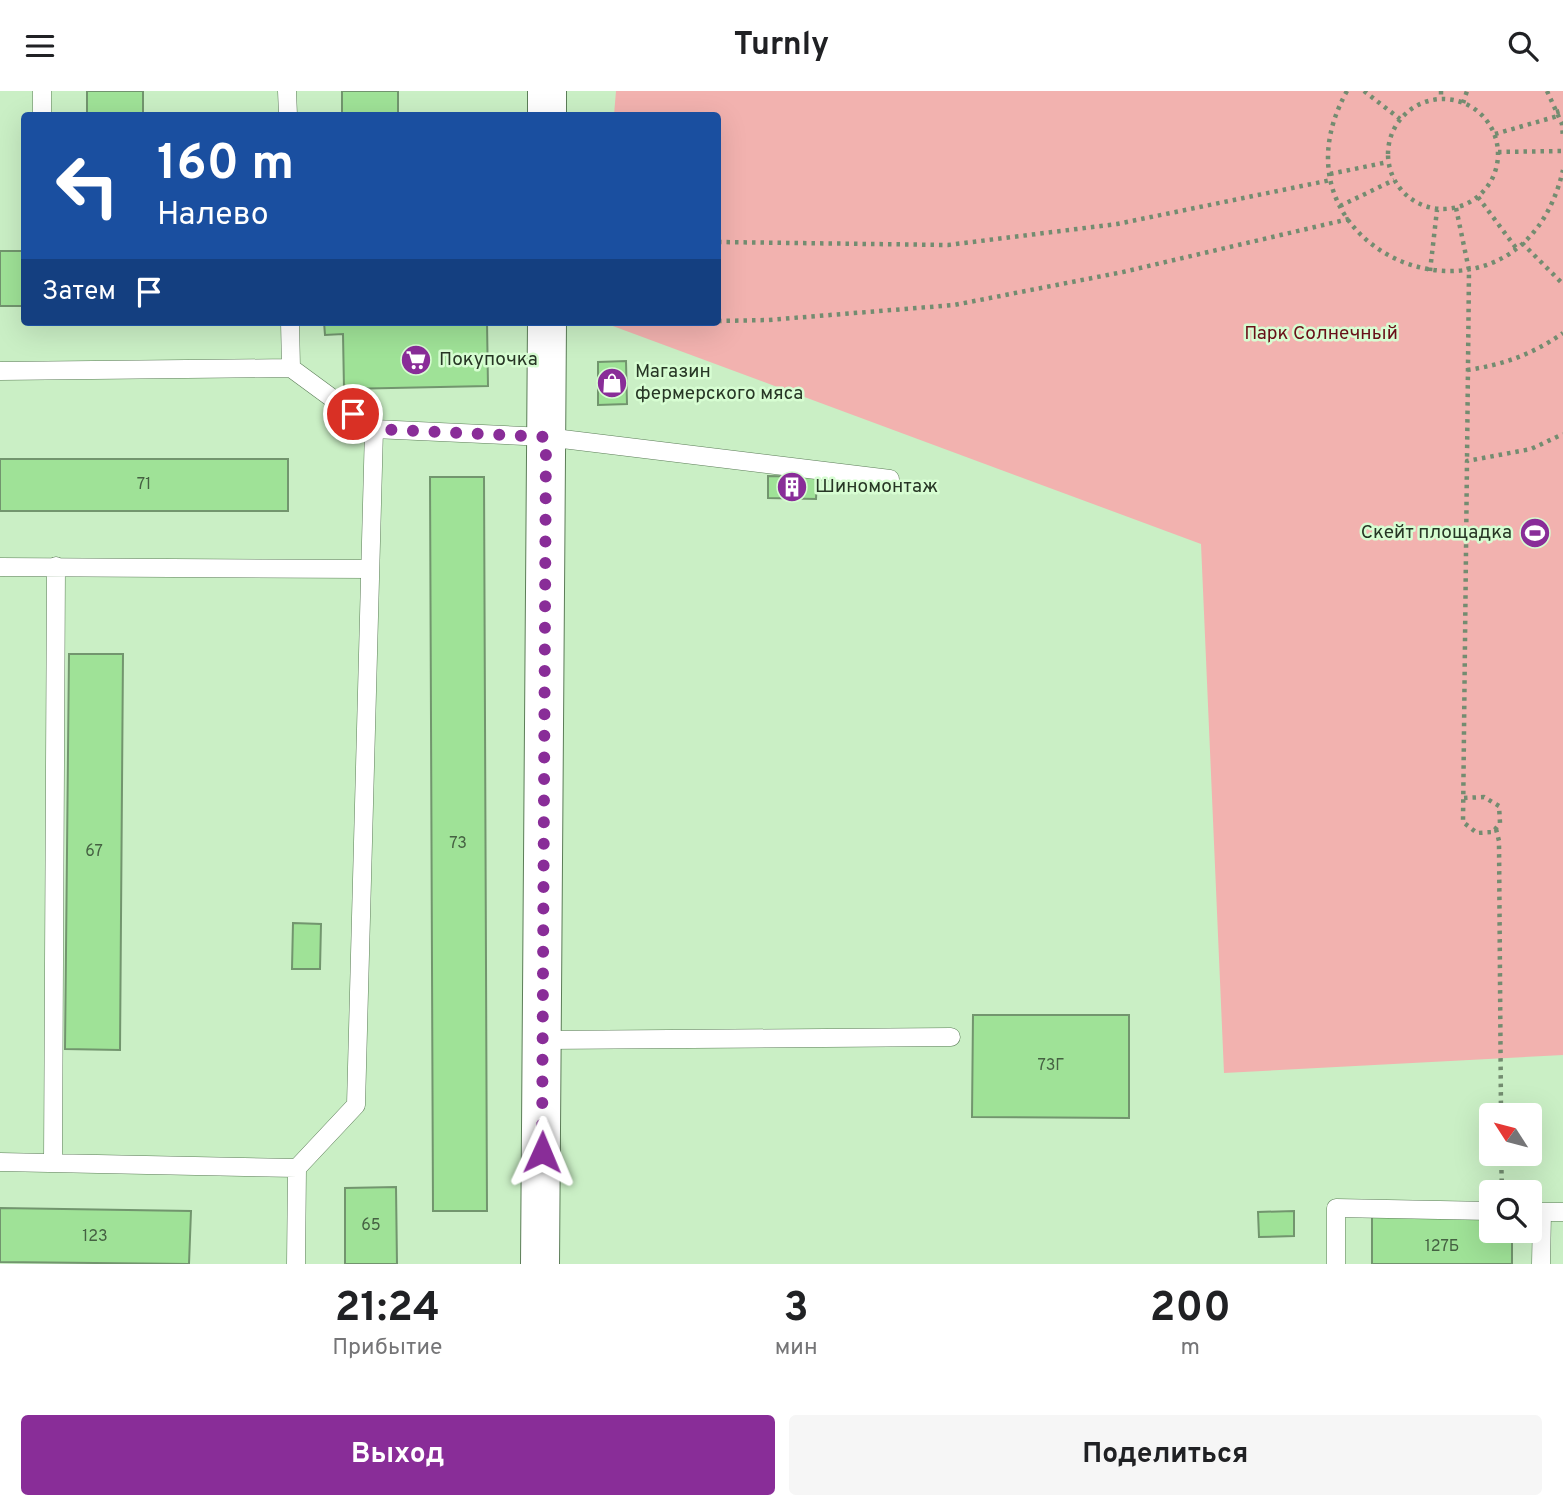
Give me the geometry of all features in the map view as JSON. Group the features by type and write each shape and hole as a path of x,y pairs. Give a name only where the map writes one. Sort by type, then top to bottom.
{"street":[{"path":"547,91 547,112"},
{"path":"540,1264 547,326"}],"lane":[{"path":"42,91 42,112"},
{"path":"287,91 288,112"},
{"path":"290,326 291,368"},
{"path":"0,371 291,368 374,429 546,437 890,479"},
{"path":"296,1264 297,1168 356,1105 374,429"},
{"path":"53,1163 56,566"},
{"path":"0,567 369,569"},
{"path":"543,1040 951,1037"},
{"path":"0,1162 297,1168"},
{"path":"1336,1264 1336,1208 1479,1211"},
{"path":"1542,1212 1563,1212"},
{"path":"1539,1243 1541,1264"}],"path":[{"path":"1347,91 1336,110 1329,141 1330,177 1340,206 1362,237 1393,260 1430,271 1469,270 1505,257 1535,233 1556,200 1563,170"},
{"path":"1364,91 1401,119"},
{"path":"1441,91 1441,99"},
{"path":"1463,103 1467,91"},
{"path":"1547,91 1563,138"},
{"path":"1441,99 1463,103 1486,119 1495,134 1498,152 1496,170 1479,197 1456,208 1437,210 1422,206 1406,197 1394,180 1388,162 1388,147 1393,130 1401,119 1419,104 1441,99"},
{"path":"1495,134 1563,110"},
{"path":"1498,152 1563,151"},
{"path":"721,242 948,245 1117,224 1388,162"},
{"path":"1340,206 1394,180"},
{"path":"1479,197 1516,248"},
{"path":"1456,208 1469,270 1463,822 1477,833 1493,832 1500,823 1499,806 1484,797 1464,799"},
{"path":"1430,271 1437,210"},
{"path":"721,321 768,320 954,305 1123,272 1349,219"},
{"path":"1522,243 1563,284"},
{"path":"1467,370 1498,365 1539,349 1563,333"},
{"path":"1467,461 1531,449 1563,434"},
{"path":"1496,828 1499,841 1501,1103"}],"green space":[{"name":"Парк Солнечный","path":"616,91 1563,91 1563,1055 1224,1073 1201,544 613,326 721,326 721,112 614,112"}],"building":[{"path":"87,91 143,91 143,112 87,112"},
{"path":"342,91 398,91 398,112 342,112"},
{"path":"0,251 21,251 21,306 0,306"},
{"name":"Покупочка","path":"324,326 487,326 488,386 344,389 343,334 325,335"},
{"name":"Магазин фермерского мяса","path":"626,361 627,404 598,405 598,362"},
{"path":"0,459 288,459 288,511 0,511"},
{"name":"Шиномонтаж","path":"768,476 817,477 816,499 768,498"},
{"path":"430,477 484,477 487,1211 433,1211"},
{"path":"69,654 123,654 120,1050 65,1049"},
{"path":"293,923 321,924 320,969 292,969"},
{"path":"973,1015 1129,1015 1129,1118 972,1117"},
{"path":"396,1187 397,1264 345,1264 345,1188"},
{"path":"0,1208 191,1211 189,1264 0,1262"},
{"path":"1294,1211 1294,1236 1259,1237 1258,1212"},
{"path":"1372,1215 1479,1216 1479,1243 1512,1243 1512,1264 1372,1264"}],"place":[{"name":"Покупочка","path":"416,360"},
{"name":"Магазин фермерского мяса","path":"612,383"},
{"name":"Шиномонтаж","path":"792,487"},
{"name":"Скейт площадка","path":"1535,533"}],"route":[{"path":"353,414 374,429 546,437 542,1152"}]}
